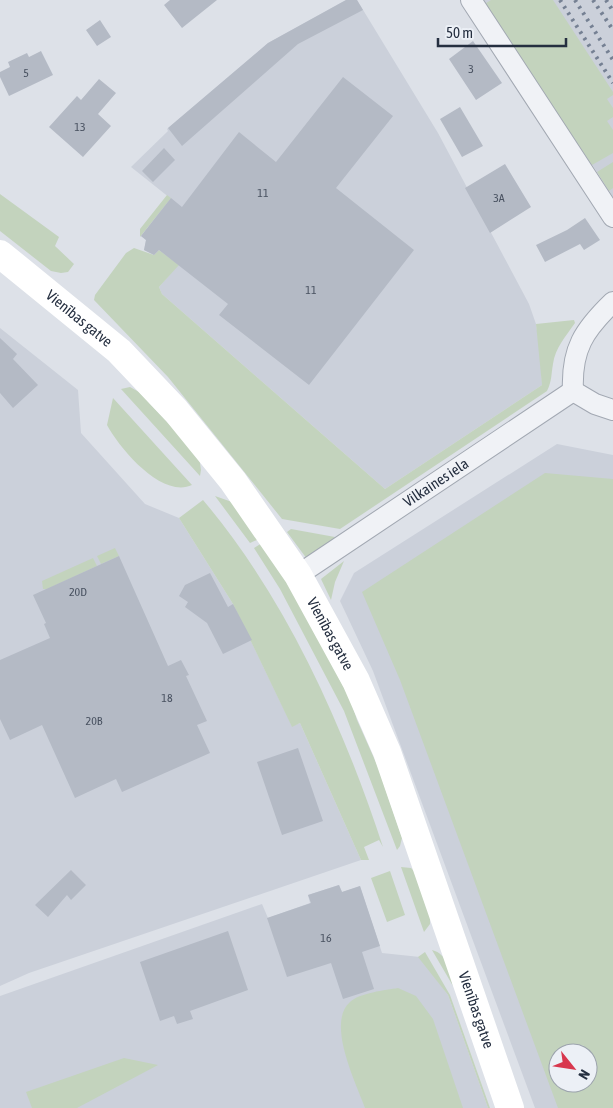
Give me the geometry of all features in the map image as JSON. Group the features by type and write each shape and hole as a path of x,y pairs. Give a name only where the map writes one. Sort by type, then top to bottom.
{"main road":[{"name":"Vienības gatve","path":"0,254 119,351 176,411 233,481 298,575 356,681 387,752 510,1108"}],"street":[{"path":"471,0 613,217"},
{"path":"613,302 593,321 579,342 572,368 573,391 595,404 613,410"},
{"name":"Vilkaines iela","path":"298,575 573,391"}],"shaded area":[{"path":"346,0 357,0 438,133 529,304 536,324 541,358 542,385 385,489 162,294 159,287 178,265 159,250 154,255 144,250 146,240 141,236 170,198 131,167 168,131 167,129 268,43"},
{"path":"480,0 613,0 613,197 595,169"},
{"path":"0,328 78,390 81,433 145,504 179,518 233,604 292,726 300,723 361,860 29,973 0,986"},
{"path":"557,444 613,455 613,1108 535,1108 373,671 340,601 354,573"},
{"path":"339,885 342,892 360,886 382,953 420,957 448,995 488,1108 0,1108 0,996 262,904 268,918 310,903 308,895"}],"green space":[{"path":"491,0 553,0 613,92 613,95 607,99 613,108 613,117 607,121 613,130 613,153 592,165 483,5"},
{"path":"613,162 613,188 609,191 597,172"},
{"path":"0,194 59,237 55,246 74,264 68,272 51,271 0,231"},
{"path":"167,195 171,198 140,237 140,229"},
{"path":"134,248 154,255 159,250 179,265 159,287 162,294 385,489 542,385 536,324 574,320 575,323 561,342 556,353 551,381 547,391 340,529 282,519 168,377 94,300 95,295 126,253"},
{"path":"130,387 139,392 199,456 200,476 121,389"},
{"path":"113,398 192,485 180,487 168,485 143,469 132,458 107,425"},
{"path":"545,473 613,479 613,1108 558,1108 552,1093 598,1093 598,1043 548,1043 548,1081 400,680 362,592"},
{"path":"215,496 232,502 259,539 250,543"},
{"path":"203,500 261,578 309,664 330,709 350,755 383,847 379,840 364,847 369,860 361,860 300,723 292,727 233,604 179,518"},
{"path":"291,529 335,537 317,557 307,559 287,532"},
{"path":"262,543 300,604 351,701 357,720 378,767 402,838 397,850 344,711 280,589 254,548"},
{"path":"115,548 119,556 101,564 97,556"},
{"path":"93,558 97,566 47,589 43,589 42,581"},
{"path":"344,561 335,582 331,600 321,579"},
{"path":"401,867 411,868 414,871 430,917 430,924 424,932"},
{"path":"390,871 405,915 387,922 371,878"},
{"path":"432,950 445,959 453,986"},
{"path":"425,952 450,995 490,1108 488,1108 448,995 418,957"},
{"path":"398,988 416,996 433,1019 463,1108 365,1108 345,1054 341,1024 343,1012 350,1002 360,996"},
{"path":"124,1058 158,1065 77,1108 32,1108 26,1092"}],"building":[{"path":"170,0 217,0 182,28 164,5"},
{"path":"346,0 357,0 363,10 298,44 182,146 168,128 268,43"},
{"path":"100,20 111,37 97,46 86,30"},
{"path":"473,41 502,83 476,100 449,59"},
{"path":"41,51 53,75 9,96 0,77 0,72 10,67 8,62 27,53 29,57"},
{"path":"343,77 393,116 336,188 414,250 309,385 219,315 228,304 159,250 154,255 144,250 146,240 141,236 171,198 182,207 239,132 276,162"},
{"path":"99,79 116,93 98,114 111,126 83,157 49,127 77,96 81,100"},
{"path":"460,107 483,146 462,157 440,119"},
{"path":"164,148 175,160 153,182 142,171"},
{"path":"505,164 531,207 490,233 465,188"},
{"path":"585,218 600,240 584,250 580,244 545,262 536,245 567,230"},
{"path":"0,338 17,354 13,359 38,385 13,408 0,393"},
{"path":"119,556 168,666 181,660 189,675 186,676 207,721 197,725 210,753 122,792 116,779 75,798 42,725 10,740 0,719 0,660 50,638 44,624 46,623 33,595"},
{"path":"210,573 228,607 233,604 252,640 223,654 207,623 185,607 188,602 179,596 185,585"},
{"path":"298,748 323,821 282,835 257,762"},
{"path":"71,870 86,885 71,900 67,895 48,917 35,905"},
{"path":"339,885 342,892 360,886 380,946 362,952 374,989 343,999 331,963 287,977 267,918 311,903 308,895"},
{"path":"228,931 248,990 190,1011 193,1019 177,1024 174,1016 160,1021 140,962"}],"railway":[{"path":"560,0 613,83"},
{"path":"575,0 613,60"},
{"path":"593,0 613,30"},
{"path":"606,0 613,11"}]}
